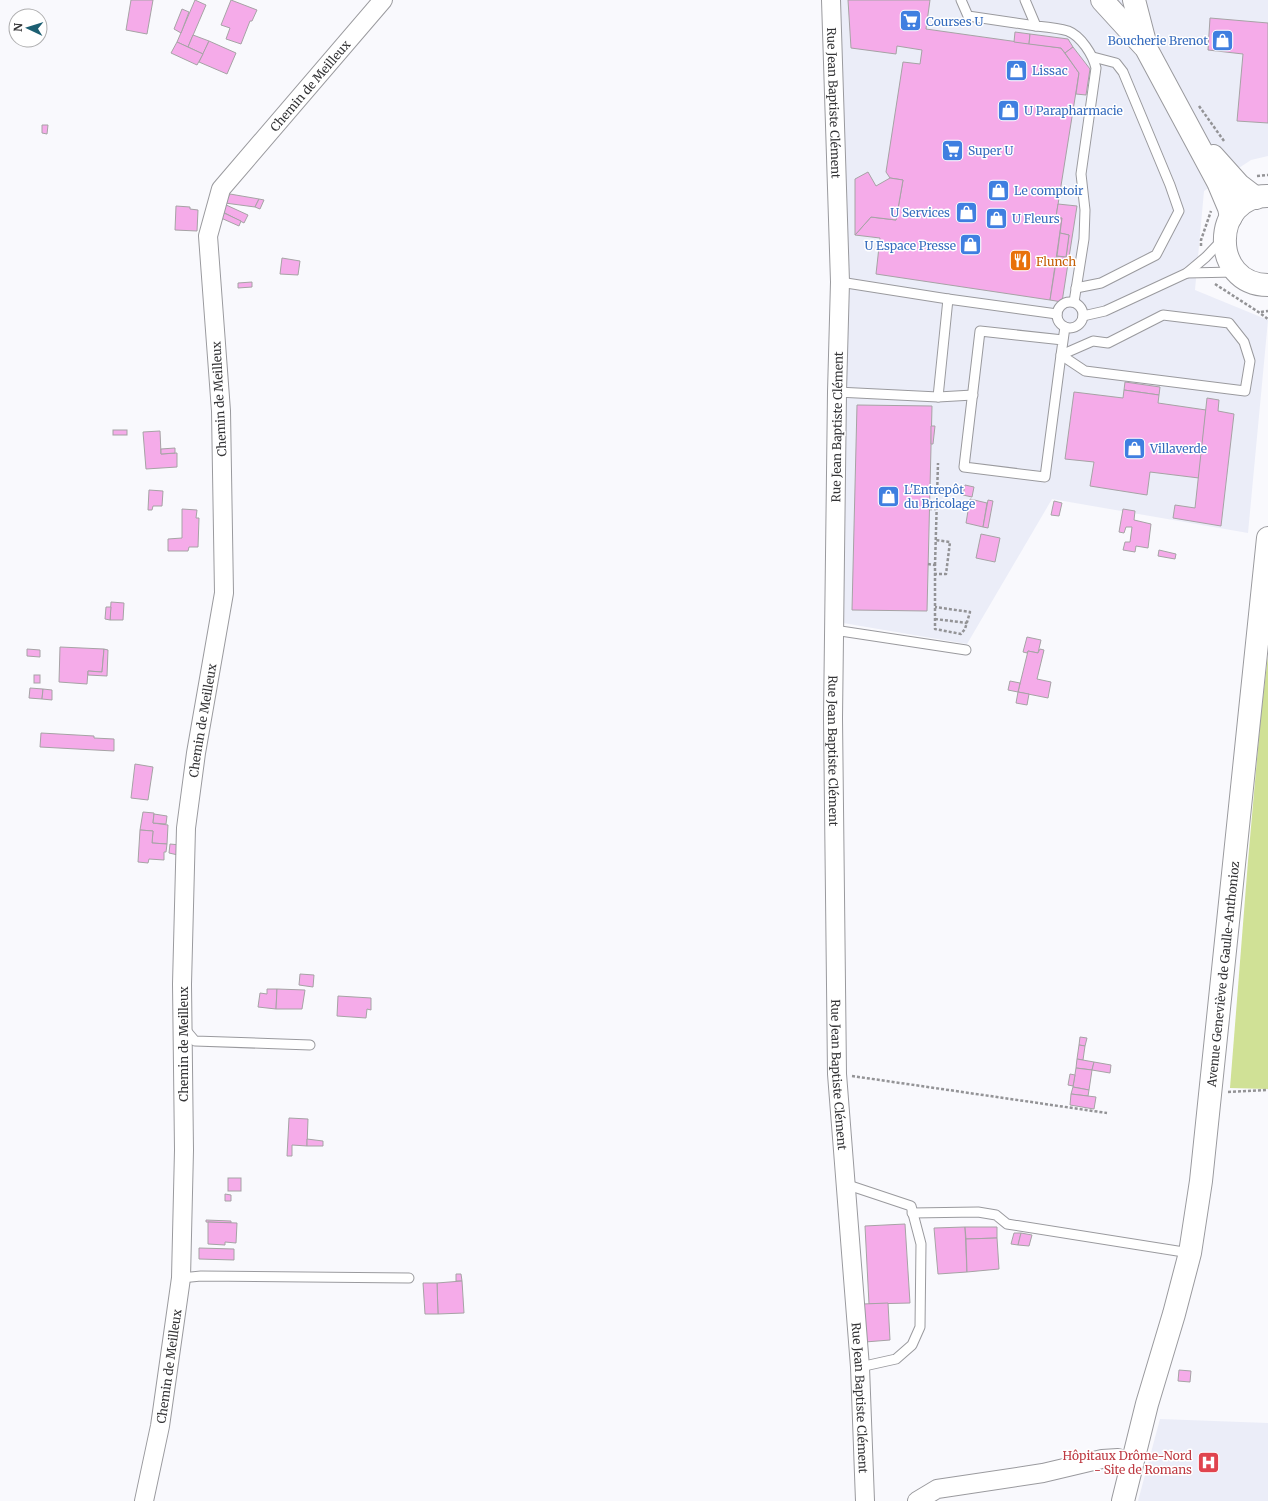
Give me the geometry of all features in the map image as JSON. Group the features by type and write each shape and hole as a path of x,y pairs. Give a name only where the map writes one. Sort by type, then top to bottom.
{"main road":[{"path":"1110,0 1147,50 1218,182 1229,208 1230,217"},
{"path":"1134,0 1147,50"},
{"path":"1193,135 1239,185 1262,197"},
{"path":"1262,197 1246,202 1237,209 1230,217 1224,238 1225,250 1230,262 1237,272 1245,278 1266,287"},
{"name":"Avenue Geneviève de Gaulle-Anthonioz","path":"1123,1501 1147,1404 1174,1314 1190,1253 1201,1181 1268,538"},
{"name":"Avenue Geneviève de Gaulle-Anthonioz","path":"1111,1501 1147,1404"}],"street":[{"name":"Chemin de Meilleux","path":"144,1501 160,1426 181,1278 184,1150 182,984 186,828 196,753 224,593 221,411 208,236 221,189 383,0"},
{"name":"Rue Jean Baptiste Clément","path":"831,0 840,282 832,718 837,1074 860,1367 865,1501"},
{"path":"917,1501 937,1489 1044,1473 1102,1459 1118,1458 1125,1460"}],"lane":[{"path":"961,0 968,16 1069,32 1084,44 1093,58 1096,68 1081,174 1085,210 1084,239 1074,302"},
{"path":"1025,0 1036,26"},
{"path":"1076,288 1101,283 1156,255 1179,211 1170,185 1122,72 1116,63 1093,58"},
{"path":"1083,316 1105,311 1187,273 1206,257 1224,238"},
{"path":"1187,273 1237,272"},
{"path":"840,282 1057,314"},
{"path":"938,396 948,299"},
{"path":"1066,302 1074,302 1081,308 1083,316 1080,323 1073,328 1065,327 1059,322 1057,314 1062,304 1066,302"},
{"path":"1163,314 1229,323 1244,342 1250,361 1246,391 1085,371 1061,355 1093,341 1108,343 1163,314"},
{"path":"1063,340 980,331 964,467 1045,477 1065,327"},
{"path":"837,392 938,396 973,395"},
{"path":"834,630 966,650"},
{"path":"183,1027 195,1041 310,1045"},
{"path":"845,1184 911,1206 921,1244 920,1327 912,1345 896,1359 860,1367"},
{"path":"912,1213 978,1212 996,1215 1007,1224 1190,1253"},
{"path":"181,1278 201,1276 409,1278"}],"path":[{"path":"1197,102 1225,144"},
{"path":"1268,310 1260,313 1268,319"},
{"path":"935,607 970,612 965,630 961,634 935,629 934,565 938,463"},
{"path":"930,509 936,509"},
{"path":"934,574 946,574 950,542 935,540"},
{"path":"928,564 934,565"},
{"path":"935,619 967,623"},
{"path":"837,1074 1107,1113"},
{"path":"1211,1093 1242,1090 1268,1090"}],"shaded area":[{"path":"840,0 1268,0 1268,156 1251,160 1204,191 1195,290 1268,320 1248,533 1052,499 967,644 843,623"},
{"name":"Hôpitaux Drôme-Nord - Site de Romans","path":"1160,1419 1268,1423 1268,1501 1138,1501"}],"green space":[{"path":"1268,656 1268,1089 1230,1088 1248,861 1261,714"}],"building":[{"path":"131,0 153,0 147,34 126,30"},
{"path":"195,0 206,5 188,47 177,42"},
{"path":"231,0 257,10 252,21 250,21 241,44 226,39 230,28 221,25"},
{"path":"848,0 930,0 926,29 1061,48 1079,73 1056,217 1062,218 1050,300 876,274 880,238 855,235 871,217 896,220 903,180 890,178 886,172 903,62 920,64 922,50 897,46 896,54 851,48"},
{"path":"182,9 189,12 181,33 174,29"},
{"path":"1210,18 1268,23 1268,123 1237,121 1243,54 1208,50"},
{"path":"1015,32 1030,34 1029,44 1014,42"},
{"path":"1030,34 1068,39 1073,47 1065,53 1061,48 1029,44"},
{"path":"193,35 209,41 203,54 188,47"},
{"path":"209,41 236,53 227,74 199,62"},
{"path":"177,42 203,54 197,65 171,53"},
{"path":"1073,47 1090,69 1086,95 1076,94 1079,73 1065,53"},
{"path":"42,125 48,125 47,134 42,133"},
{"path":"868,172 876,186 890,178 903,180 896,220 871,217 855,235 855,179"},
{"path":"230,194 259,199 255,207 225,203"},
{"path":"259,199 264,200 260,209 255,207"},
{"path":"224,204 248,215 244,223 221,211"},
{"path":"1058,204 1077,206 1062,302 1050,300 1057,256 1066,257 1069,235 1060,233 1062,218 1056,217"},
{"path":"176,206 190,207 190,209 198,210 197,231 175,230"},
{"path":"224,213 241,221 239,226 221,218"},
{"path":"1060,233 1069,235 1066,257 1057,256"},
{"path":"282,258 300,261 298,275 280,274"},
{"path":"252,282 252,287 238,288 238,283"},
{"path":"1125,382 1160,387 1159,395 1124,390"},
{"name":"Villaverde","path":"1124,390 1159,395 1158,403 1206,410 1199,478 1150,472 1147,495 1090,486 1094,462 1065,459 1074,392 1123,398"},
{"path":"1207,398 1219,400 1218,411 1234,414 1221,526 1173,518 1175,505 1195,508"},
{"path":"857,405 932,406 927,611 852,610"},
{"path":"931,426 935,426 933,444 931,444"},
{"path":"113,430 127,430 127,435 113,435"},
{"path":"160,431 161,454 177,453 177,467 146,469 143,432"},
{"path":"175,448 175,453 161,454 161,449"},
{"path":"965,485 974,487 972,497 963,495"},
{"path":"149,490 163,491 162,506 153,506 152,510 148,510"},
{"path":"970,499 987,503 983,527 966,523"},
{"path":"988,500 993,501 988,528 983,527"},
{"path":"1054,501 1062,503 1059,516 1051,515"},
{"path":"182,509 197,510 196,518 199,518 198,547 189,547 188,551 168,551 168,539 182,538"},
{"path":"1123,509 1135,511 1134,520 1151,524 1148,548 1136,546 1135,552 1123,550 1125,542 1130,542 1132,527 1126,527 1124,533 1119,532"},
{"path":"981,534 1000,538 995,562 976,558"},
{"path":"1159,550 1176,554 1175,559 1158,556"},
{"path":"111,602 124,603 123,620 110,620"},
{"path":"106,607 111,607 110,620 105,619"},
{"path":"1027,637 1041,640 1038,653 1028,651 1027,653 1023,652"},
{"path":"60,647 104,649 102,672 88,671 87,684 59,682"},
{"path":"27,649 40,650 40,657 27,656"},
{"path":"104,649 108,650 107,676 88,675 88,671 102,672"},
{"path":"1040,649 1044,650 1037,679 1051,682 1048,698 1018,692 1028,651 1038,653"},
{"path":"34,675 40,675 40,683 34,683"},
{"path":"1010,681 1020,683 1018,692 1008,690"},
{"path":"30,688 43,689 42,699 29,698"},
{"path":"43,689 52,690 52,700 42,699"},
{"path":"1018,692 1029,694 1027,705 1016,703"},
{"path":"41,733 94,736 94,738 114,739 114,751 40,747"},
{"path":"135,764 153,767 148,800 131,798"},
{"path":"143,812 154,813 153,823 168,825 167,844 152,843 153,831 140,830"},
{"path":"154,814 167,816 166,824 153,823"},
{"path":"140,830 153,831 152,843 167,844 166,852 164,852 164,860 149,859 148,863 138,862"},
{"path":"170,844 180,845 178,855 169,853"},
{"path":"300,974 314,975 313,987 299,985"},
{"path":"267,989 277,989 276,1009 258,1007 260,993 267,994"},
{"path":"277,989 305,990 302,1009 276,1009"},
{"path":"338,996 371,998 371,1010 367,1009 366,1018 337,1016"},
{"path":"1080,1037 1087,1038 1085,1046 1079,1045"},
{"path":"1079,1045 1085,1046 1083,1060 1077,1059"},
{"path":"1077,1059 1094,1062 1092,1070 1076,1068"},
{"path":"1094,1062 1111,1065 1110,1073 1092,1070"},
{"path":"1076,1068 1092,1070 1089,1090 1073,1087"},
{"path":"1070,1074 1075,1075 1073,1086 1068,1085"},
{"path":"1073,1087 1089,1090 1088,1096 1071,1094"},
{"path":"1071,1094 1096,1097 1094,1109 1070,1105"},
{"path":"289,1118 308,1119 307,1146 292,1145 292,1156 287,1156"},
{"path":"307,1139 323,1141 323,1146 307,1146"},
{"path":"228,1178 241,1178 241,1191 228,1191"},
{"path":"225,1194 231,1195 231,1201 225,1201"},
{"path":"206,1220 231,1221 231,1223 206,1222"},
{"path":"208,1222 237,1223 236,1243 225,1242 225,1245 208,1244"},
{"path":"905,1224 910,1303 869,1304 865,1226"},
{"path":"965,1227 967,1272 938,1274 934,1228"},
{"path":"965,1227 997,1227 997,1238 966,1239"},
{"path":"1014,1233 1021,1233 1018,1245 1011,1244"},
{"path":"1021,1233 1032,1235 1029,1246 1018,1245"},
{"path":"997,1238 999,1269 967,1272 966,1239"},
{"path":"199,1248 234,1249 234,1260 199,1259"},
{"path":"456,1274 461,1274 462,1281 456,1281"},
{"path":"462,1281 464,1313 438,1314 437,1283"},
{"path":"423,1283 437,1283 438,1314 425,1314"},
{"path":"888,1303 890,1340 865,1342 863,1304"},
{"path":"1179,1370 1191,1371 1190,1382 1178,1381"}],"place":[{"name":"Courses U","path":"910,21"},
{"name":"Boucherie Brenot","path":"1223,40"},
{"name":"Lissac","path":"1016,70"},
{"name":"U Parapharmacie","path":"1009,110"},
{"name":"Super U","path":"953,150"},
{"name":"Le comptoir","path":"999,190"},
{"name":"U Services","path":"966,212"},
{"name":"U Fleurs","path":"996,218"},
{"name":"U Espace Presse","path":"971,245"},
{"name":"Flunch","path":"1020,261"},
{"name":"Villaverde","path":"1134,448"},
{"name":"L'Entrepôt du Bricolage","path":"888,496"},
{"name":"Hôpitaux Drôme-Nord - Site de Romans","path":"1208,1462"}]}
